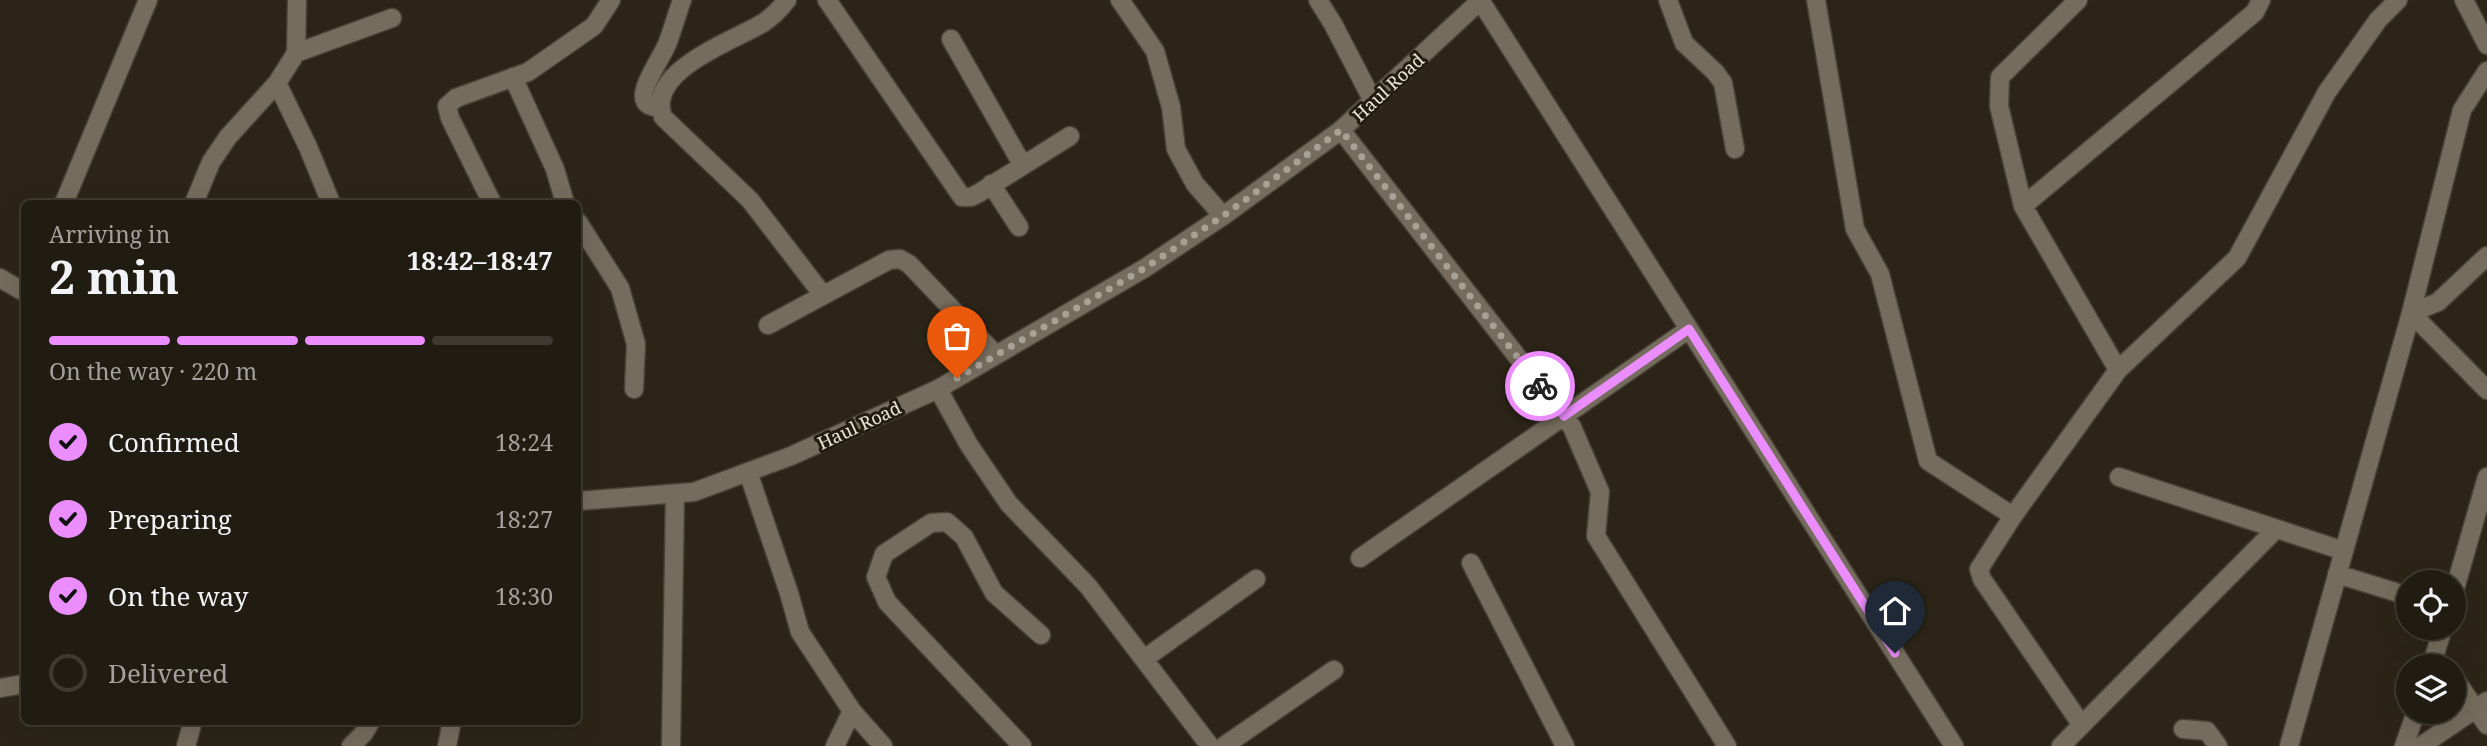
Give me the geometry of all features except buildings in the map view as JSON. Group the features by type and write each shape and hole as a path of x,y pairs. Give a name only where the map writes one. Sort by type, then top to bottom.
{"street":[{"path":"65,200 148,0"},
{"path":"195,200 211,162 228,137 277,83 296,53 298,0"},
{"path":"491,200 450,118 447,106 456,98 528,72 594,26 611,0"},
{"path":"659,108 644,101 643,94 667,45 682,0"},
{"path":"787,0 765,21 700,56 675,73 663,91 659,108 663,117 750,200 822,295"},
{"path":"827,0 962,197 971,197 1070,136"},
{"path":"1120,0 1155,51 1171,107 1176,149 1195,184 1223,216"},
{"path":"1318,0 1334,24 1373,100"},
{"path":"1481,0 1954,746"},
{"name":"Haul Road","path":"581,501 694,492 791,456 938,389 1145,268 1223,216 1341,130 1481,0"},
{"path":"1668,0 1684,43 1723,83 1735,149"},
{"path":"1816,0 1855,229 1880,274 1928,461 2013,516"},
{"path":"2078,0 2000,77 1999,106 2023,206 2118,370"},
{"path":"2023,206 2255,12 2262,0"},
{"path":"2081,724 1982,579 1979,569 2013,516 2118,370 2237,258 2327,92 2378,20 2398,0"},
{"path":"2464,0 2487,45"},
{"path":"296,53 392,18"},
{"path":"951,39 1023,164"},
{"path":"2289,746 2411,313 2462,110 2487,71"},
{"path":"513,77 555,169 564,200"},
{"path":"277,83 330,200"},
{"path":"1341,130 1572,428 1600,492 1595,536 1727,746"},
{"path":"991,184 1019,227"},
{"path":"581,227 620,288 632,323 636,344 634,389"},
{"path":"2411,313 2438,302 2487,256"},
{"path":"768,326 889,260 900,259 909,264 995,354"},
{"path":"0,278 21,290"},
{"path":"2411,313 2487,390"},
{"path":"1360,558 1689,329"},
{"path":"938,389 969,445 1009,503 1088,586 1210,746"},
{"path":"748,472 800,632 852,711 883,746"},
{"path":"2119,477 2344,551"},
{"path":"2460,570 2487,477"},
{"path":"671,746 675,494"},
{"path":"1022,746 887,602 876,577 884,554 931,523 947,522 964,537 994,593 1041,635"},
{"path":"2061,746 2276,529"},
{"path":"1471,563 1565,746"},
{"path":"2337,574 2396,592"},
{"path":"1144,659 1256,579"},
{"path":"1224,746 1334,670"},
{"path":"0,688 21,684"},
{"path":"2466,690 2481,705 2487,725"},
{"path":"2421,746 2481,705"},
{"path":"835,746 852,711"},
{"path":"2404,746 2412,724"},
{"path":"186,746 192,725"},
{"path":"351,746 369,725"},
{"path":"447,746 451,725"},
{"path":"2183,729 2207,731 2218,746"}],"way so far":[{"path":"957,378 1145,268 1223,216 1341,130 1540,386"}],"route":[{"path":"1540,386 1564,416 1689,329 1895,653"}]}
